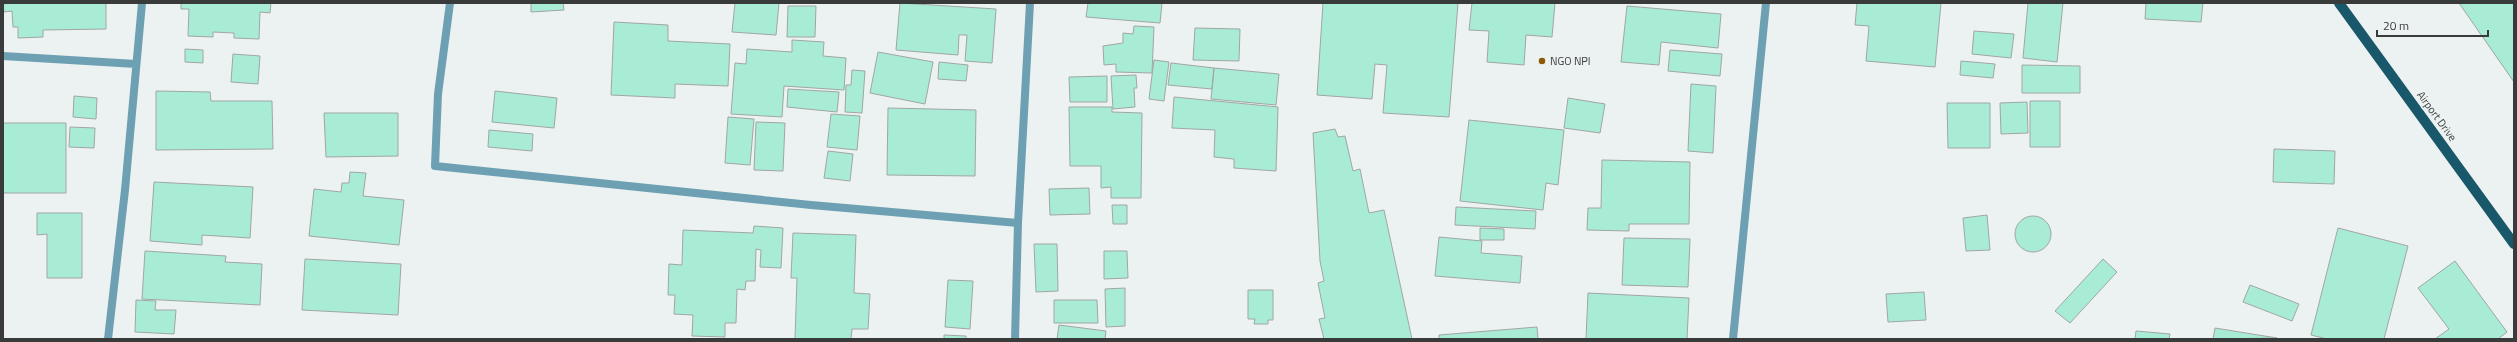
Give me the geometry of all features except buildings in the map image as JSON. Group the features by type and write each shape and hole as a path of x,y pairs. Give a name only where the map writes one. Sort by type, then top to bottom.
{"main road":[{"name":"Airport Drive","path":"2339,3 2514,244"}],"street":[{"path":"108,339 125,190 142,3"},
{"path":"450,3 438,94 435,166 811,205 1018,223"},
{"path":"1015,339 1018,223 1030,3"},
{"path":"1733,339 1766,3"},
{"path":"3,56 136,64"}],"place":[{"name":"NGO NPI","path":"1542,61"}]}
